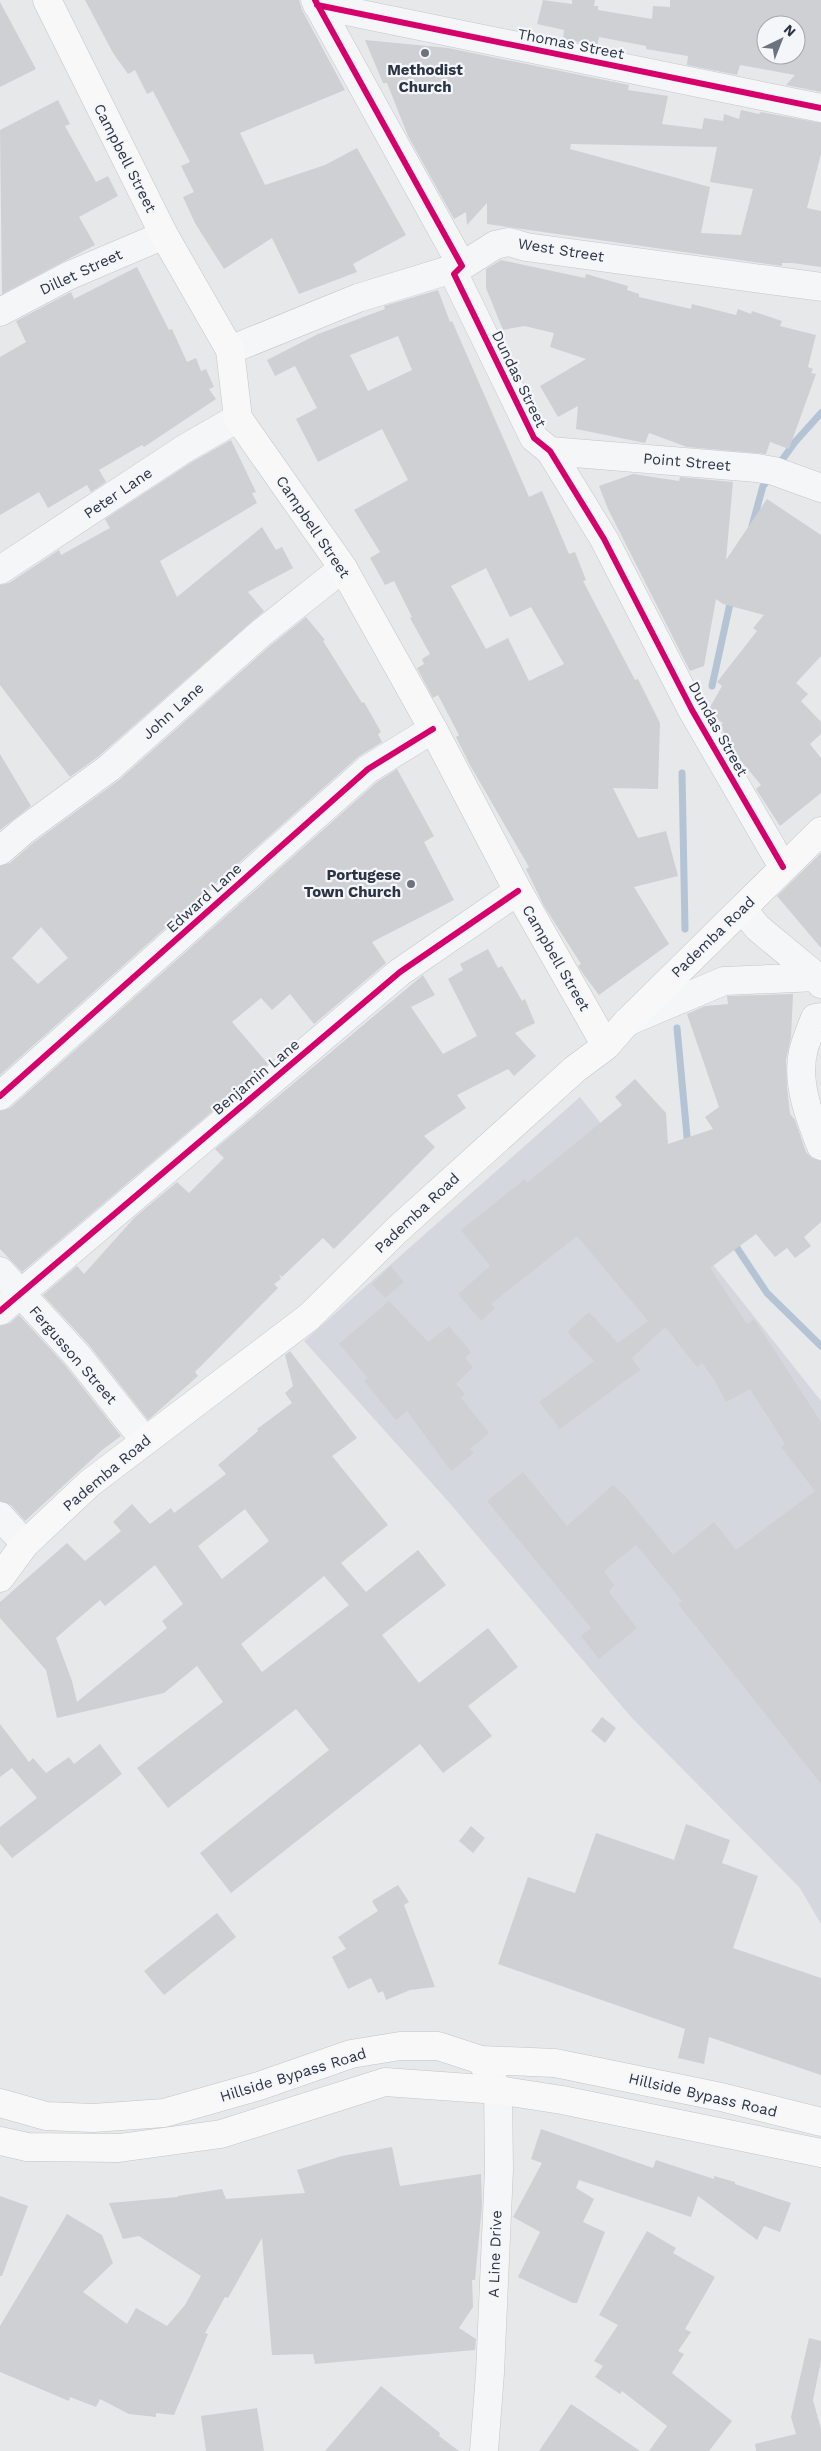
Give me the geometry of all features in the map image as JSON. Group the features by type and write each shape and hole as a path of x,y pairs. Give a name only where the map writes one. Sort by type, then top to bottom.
{"main road":[{"name":"Campbell Street","path":"46,0 164,235 230,350 238,418 344,568 433,729 518,891 606,1046"},
{"name":"Pademba Road","path":"0,1578 25,1544 90,1483 308,1317 397,1230 575,1069 606,1046 626,1023 743,910 783,867 821,831"},
{"name":"Hillside Bypass Road","path":"0,2103 46,2116 93,2118 164,2113 259,2086 351,2054 400,2046 438,2046 481,2060 555,2062 721,2097 821,2122"},
{"path":"0,2141 27,2146 119,2148 221,2134 385,2082 498,2090 562,2100 821,2153"}],"street":[{"name":"Thomas Street","path":"316,3 821,108"},
{"path":"316,3 462,266"},
{"name":"Dillet Street","path":"0,312 68,276 164,235"},
{"name":"West Street","path":"230,350 358,298 462,266 495,245 509,242 526,247 821,287"},
{"name":"Dundas Street","path":"462,266 454,274 534,438 550,450 604,540 692,710 783,867"},
{"name":"Peter Lane","path":"0,570 184,449 238,418"},
{"name":"Point Street","path":"550,450 757,468 774,471 821,488"},
{"name":"John Lane","path":"0,851 22,831 109,768 261,633 344,568"},
{"name":"Edward Lane","path":"0,1096 368,769 433,729"},
{"name":"Benjamin Lane","path":"10,1302 400,972 518,891"},
{"path":"743,910 758,928 819,980"},
{"path":"626,1023 724,981 819,980"},
{"path":"821,1017 814,1018 804,1050 802,1084 809,1117 821,1146"},
{"name":"Fergusson Street","path":"0,1272 10,1302 77,1355 145,1441"},
{"path":"0,1516 25,1544"},
{"name":"A Line Drive","path":"481,2060 498,2090 499,2169 490,2373 484,2451"}],"shaded area":[{"path":"580,1097 821,1401 821,1924 800,1888 631,1717 447,1500 304,1341"}],"building":[{"path":"85,0 299,0 302,10 345,90 240,133 265,185 325,165 357,148 406,235 353,264 357,272 299,294 272,238 224,269 195,223 183,197 194,192 181,166 190,162 153,91 147,94 135,70 128,74 113,53"},
{"path":"543,0 572,4 572,0 595,0 594,6 598,6 598,10 652,19 653,6 670,7 670,0 821,0 821,92 786,85 795,75 740,65 737,75 687,65 688,56 646,49 646,46 599,37 597,46 563,39 564,30 537,24"},
{"path":"0,2 36,69 0,87"},
{"path":"365,40 448,48 629,85 628,90 668,96 662,124 702,129 704,118 723,121 724,114 739,119 741,110 821,123 821,154 807,208 821,211 821,267 792,263 782,263 782,266 487,224 487,203 467,225 466,212 454,219 408,136 387,83 383,83","holes":["571,144 717,147 710,182 753,189 741,235 701,233 710,187 570,149"]},
{"path":"58,100 70,124 65,126 96,182 108,176 118,196 79,217 95,245 2,294 0,130"},
{"path":"501,260 585,278 586,274 628,286 627,290 639,294 639,297 691,309 692,304 736,315 738,309 751,314 752,311 782,321 780,326 816,335 808,367 813,369 811,373 816,374 789,449 770,442 766,454 687,447 649,433 645,443 576,429 578,406 558,417 540,386 586,359 550,347 554,333 524,326 503,330 486,288 486,269"},
{"path":"137,267 169,330 172,329 187,362 196,358 201,371 206,369 214,387 209,389 216,399 144,447 142,445 99,470 106,482 91,492 87,485 48,508 39,492 0,515 0,357 26,342 16,321 71,292 74,299"},
{"path":"438,290 450,322 452,321 529,497 542,491 569,554 575,552 586,580 583,581 635,680 638,679 660,723 658,789 613,788 638,838 666,831 678,876 634,887 669,944 599,995 578,966 581,964 544,906 526,869 529,867 470,765 456,737 459,735 438,695 433,698 417,668 424,664 422,659 430,654 410,618 412,617 394,581 385,585 370,558 380,552 354,510 408,480 382,429 318,462 296,419 317,408 295,366 275,376 267,360 318,334 385,309 384,306","holes":["398,336 412,370 368,391 350,355","486,568 510,617 531,607 564,664 529,681 508,638 486,649 451,586"]},
{"path":"231,440 256,492 252,493 257,503 160,561 177,597 262,527 276,550 282,547 293,568 248,592 264,611 99,756 70,777 0,685 0,585 9,583 59,550 61,555 110,528 105,519 192,462"},
{"path":"633,474 679,481 680,477 733,482 726,560 767,499 821,535 821,656 796,683 808,694 801,701 821,722 821,734 810,744 821,758 821,793 780,826 756,789 761,785 737,756 720,726 723,723 715,718 709,709 722,686 717,682 757,631 753,628 764,615 723,604 716,599 704,666 690,671 608,509 599,486"},
{"path":"306,617 325,640 323,641 362,703 364,702 381,732 378,734 382,742 358,757 0,1075 0,866 10,863 33,843 119,780 271,645","holes":["41,927 68,958 38,984 12,958"]},
{"path":"0,754 31,806 0,830"},
{"path":"397,769 434,836 424,842 454,900 372,942 386,963 314,1024 290,994 272,1010 261,998 232,1022 268,1064 22,1272 0,1249 0,1111 10,1108 377,782"},
{"path":"821,853 821,948 777,896"},
{"path":"488,949 498,968 502,966 522,1001 525,999 535,1023 515,1033 536,1056 514,1076 508,1069 457,1095 466,1108 424,1136 435,1147 334,1249 323,1238 282,1277 279,1274 281,1279 274,1284 278,1288 195,1372 198,1376 148,1420 89,1345 43,1295 77,1266 84,1274 135,1217 177,1182 189,1193 224,1158 215,1149 423,975 435,995 411,1007 443,1054 477,1036 448,979 463,970 460,964"},
{"path":"793,994 791,1037 786,1060 790,1114 795,1120 806,1152 812,1158 821,1161 821,1222 804,1237 811,1246 795,1258 787,1248 775,1257 756,1234 710,1268 747,1324 754,1319 821,1422 821,1784 678,1604 682,1601 636,1545 604,1571 614,1585 609,1592 637,1628 599,1659 581,1636 591,1628 487,1501 523,1472 567,1526 613,1485 627,1498 673,1555 714,1522 736,1550 815,1491 781,1447 785,1444 750,1389 726,1402 714,1379 702,1363 697,1367 665,1327 632,1358 640,1370 560,1429 539,1402 594,1361 567,1332 589,1312 618,1343 648,1321 577,1236 491,1304 495,1308 481,1321 458,1294 490,1266 461,1230 525,1179 527,1183 622,1105 615,1097 635,1079 666,1113 668,1144 713,1129 705,1117 719,1107 687,1014 705,1006 728,1004 727,996"},
{"path":"391,1266 404,1282 385,1298 372,1284"},
{"path":"389,1301 428,1342 449,1326 471,1352 465,1358 473,1367 456,1384 465,1394 461,1398 489,1433 470,1449 474,1453 451,1471 407,1411 396,1420 364,1381 368,1378 339,1344"},
{"path":"19,1315 65,1365 121,1436 102,1450 25,1521 11,1505 0,1501 0,1326 10,1323"},
{"path":"290,1351 357,1438 332,1456 388,1525 341,1563 366,1592 418,1550 446,1585 382,1635 419,1683 488,1628 518,1667 468,1706 492,1736 443,1773 420,1744 231,1893 200,1853 329,1750 296,1709 168,1808 137,1768 223,1702 197,1666 164,1693 57,1718 46,1670 0,1618 0,1602 67,1543 85,1561 121,1531 113,1522 132,1504 150,1524 171,1508 174,1513 226,1474 218,1465 258,1431 257,1429 292,1403 285,1393 293,1386 285,1355","holes":["245,1509 269,1541 222,1579 198,1546","155,1565 183,1604 162,1621 167,1628 77,1702 72,1681 56,1638 100,1600 105,1606","324,1576 349,1605 262,1672 241,1644"]},
{"path":"602,1717 616,1728 605,1743 591,1731"},
{"path":"0,1724 29,1762 33,1758 46,1773 69,1757 74,1764 100,1744 122,1774 12,1858 0,1844 0,1827 37,1798 12,1768 0,1777"},
{"path":"686,1824 730,1840 722,1863 758,1876 733,1948 821,1978 821,2075 709,2037 704,2064 678,2058 685,2029 498,1964 528,1877 575,1893 596,1833 674,1860"},
{"path":"471,1826 485,1838 473,1853 459,1841"},
{"path":"398,1885 409,1902 404,1905 435,1987 410,1990 386,2000 383,1991 378,1993 371,1978 348,1989 332,1957 346,1949 338,1937 378,1911 372,1901"},
{"path":"217,1913 236,1937 164,1995 144,1971"},
{"path":"541,2129 653,2168 656,2160 714,2179 714,2176 735,2182 735,2184 791,2203 780,2232 764,2226 757,2240 698,2196 691,2217 579,2180 576,2188 594,2199 583,2222 605,2232 577,2303 573,2303 518,2277 540,2232 513,2217 542,2163 531,2159"},
{"path":"392,2147 400,2186 481,2174 482,2205 475,2280 472,2280 473,2307 459,2328 476,2339 475,2350 315,2364 313,2354 272,2355 262,2238 228,2298 225,2297 205,2333 208,2334 174,2415 156,2413 156,2417 129,2414 100,2399 96,2407 70,2397 69,2401 0,2372 0,2326 67,2214 102,2235 113,2263 83,2292 127,2324 136,2308 167,2326 185,2305 201,2276 139,2236 123,2239 109,2203 178,2197 222,2189 226,2199 305,2193 297,2170 342,2156"},
{"path":"0,2196 28,2206 2,2276 0,2276"},
{"path":"647,2231 676,2248 673,2253 715,2277 685,2329 691,2332 678,2351 684,2354 672,2373 732,2421 709,2451 649,2451 667,2426 622,2391 620,2394 595,2377 603,2366 594,2361 618,2325 599,2315"},
{"path":"809,2338 821,2341 821,2361 813,2400 821,2429 821,2451 756,2451 755,2444 796,2434 791,2417"},
{"path":"381,2386 440,2433 439,2436 459,2451 325,2451"},
{"path":"571,2404 583,2412 640,2451 539,2451"},
{"path":"257,2408 264,2451 206,2451 201,2416"}],"waterway":[{"path":"777,467 795,442 821,413"},
{"path":"752,526 763,486 771,476"},
{"path":"712,686 731,599"},
{"path":"682,773 685,929"},
{"path":"677,1028 688,1147"},
{"path":"733,1242 767,1293 821,1346"}],"cycle path":[{"path":"315,0 462,266 454,274 534,438 550,451 604,539 692,710 783,867"},
{"path":"317,5 821,108"},
{"path":"0,1096 368,769 433,729"},
{"path":"0,1311 400,972 518,891"}],"place":[{"name":"Methodist Church","path":"425,53"},
{"name":"Portugese Town Church","path":"411,884"}]}
